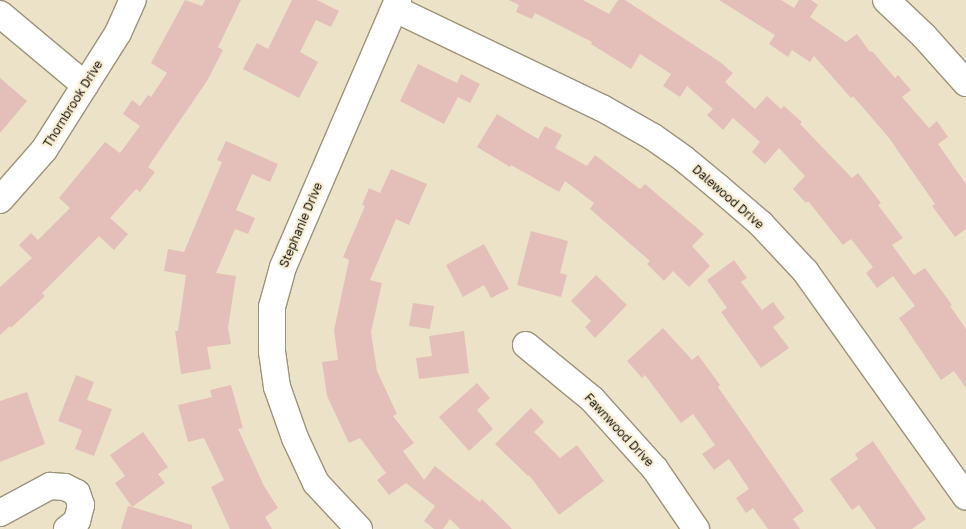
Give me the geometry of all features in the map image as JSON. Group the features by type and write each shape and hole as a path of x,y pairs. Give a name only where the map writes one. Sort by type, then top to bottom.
{"street":[{"name":"Thornbrook Drive","path":"0,200 44,150 118,33 133,0"},
{"path":"886,0 924,36 966,83"},
{"name":"Dalewood Drive","path":"397,5 602,108 653,137 684,159 761,224 805,271 966,498"},
{"name":"Stephanie Drive","path":"359,529 316,483 295,438 277,387 272,351 272,307 282,267 397,5"},
{"path":"0,14 86,84"},
{"name":"Fawnwood Drive","path":"526,345 592,399 655,469 696,529"},
{"path":"0,513 50,486 65,487 78,493 81,505 77,521 67,529"}],"building":[{"path":"185,0 202,6 205,0 241,0 218,47 223,50 207,81 148,167 155,172 140,192 136,189 110,218 128,234 114,250 99,236 42,293 45,296 11,328 10,326 0,335 0,287 32,258 19,245 31,233 38,240 70,208 59,198 105,142 120,153 140,126 123,114 132,100 140,106 148,95 151,97 167,73 151,63"},
{"path":"292,0 317,0 339,11 331,27 316,20 300,52 318,62 299,98 243,69 257,43 268,49"},
{"path":"509,0 583,0 609,14 618,0 625,0 720,62 733,73 725,82 755,109 767,96 781,109 784,106 802,122 800,124 852,178 858,173 881,203 878,205 903,238 892,245 914,275 925,268 952,305 950,306 966,329 966,388 954,371 941,380 899,318 915,306 893,276 877,288 866,273 873,267 851,239 843,245 808,201 806,203 793,189 805,176 779,148 765,164 752,152 760,142 733,118 723,130 707,115 713,109 687,86 680,97 663,86 671,74 640,54 631,69 591,44 592,42 535,13 532,19 516,12 519,5"},
{"path":"719,0 781,0 794,8 799,0 811,0 818,5 810,17 846,42 857,34 870,52 872,51 895,78 898,75 911,90 902,97 929,128 937,121 948,137 938,144 966,184 966,229 955,237 932,206 935,204 889,138 853,96 851,98 814,56 810,62 792,50 788,57 769,44 775,35"},
{"path":"418,64 457,83 461,74 480,84 470,103 458,97 444,124 400,101"},
{"path":"0,78 27,101 0,133"},
{"path":"497,114 538,139 545,126 562,135 555,148 587,166 595,155 640,189 645,184 704,234 692,246 710,266 689,287 673,271 664,281 647,264 650,261 590,209 594,203 565,181 559,192 511,165 510,167 477,147"},
{"path":"226,141 278,164 270,182 252,174 236,210 255,218 248,234 235,229 216,273 236,276 228,328 231,344 207,347 211,369 181,374 175,331 178,331 186,275 164,271 168,249 184,252 222,162 217,160"},
{"path":"391,169 427,184 409,225 396,219 370,280 382,283 371,332 377,371 397,414 393,416 414,443 403,451 424,480 435,466 480,502 482,499 512,529 460,529 450,519 443,529 434,529 424,521 435,506 406,483 389,495 377,480 386,473 360,438 349,443 327,396 322,362 338,360 334,330 349,260 343,257 365,206 362,205 369,188 380,193"},
{"path":"531,231 568,241 560,273 567,275 561,297 517,285"},
{"path":"484,244 509,289 491,298 484,285 463,297 446,265"},
{"path":"734,260 747,278 741,282 762,310 773,302 785,318 773,327 789,348 761,368 721,312 727,308 707,280"},
{"path":"596,275 627,305 595,338 585,327 591,321 571,301"},
{"path":"413,303 434,306 430,329 409,326"},
{"path":"663,328 692,360 698,355 720,385 718,387 804,511 793,519 800,529 768,529 753,508 746,513 736,498 749,489 729,459 714,470 702,454 715,445 693,414 681,423 645,375 642,378 627,361"},
{"path":"464,331 469,373 419,379 416,358 432,356 429,336"},
{"path":"76,375 94,382 87,400 112,409 94,456 75,449 82,430 58,421"},
{"path":"477,383 490,398 477,410 493,429 469,451 439,417"},
{"path":"231,385 243,428 238,429 264,486 278,508 265,517 272,529 230,529 211,487 224,480 204,438 188,442 178,405 212,397 210,390"},
{"path":"27,392 45,444 0,462 0,401"},
{"path":"531,408 544,422 534,432 560,458 577,445 604,481 559,515 529,475 495,444"},
{"path":"143,432 168,467 158,474 165,483 132,507 115,483 125,476 110,455"},
{"path":"873,441 926,519 912,529 876,529 859,505 852,510 830,479 858,459 855,454"},
{"path":"128,506 192,525 192,529 121,529"}]}
